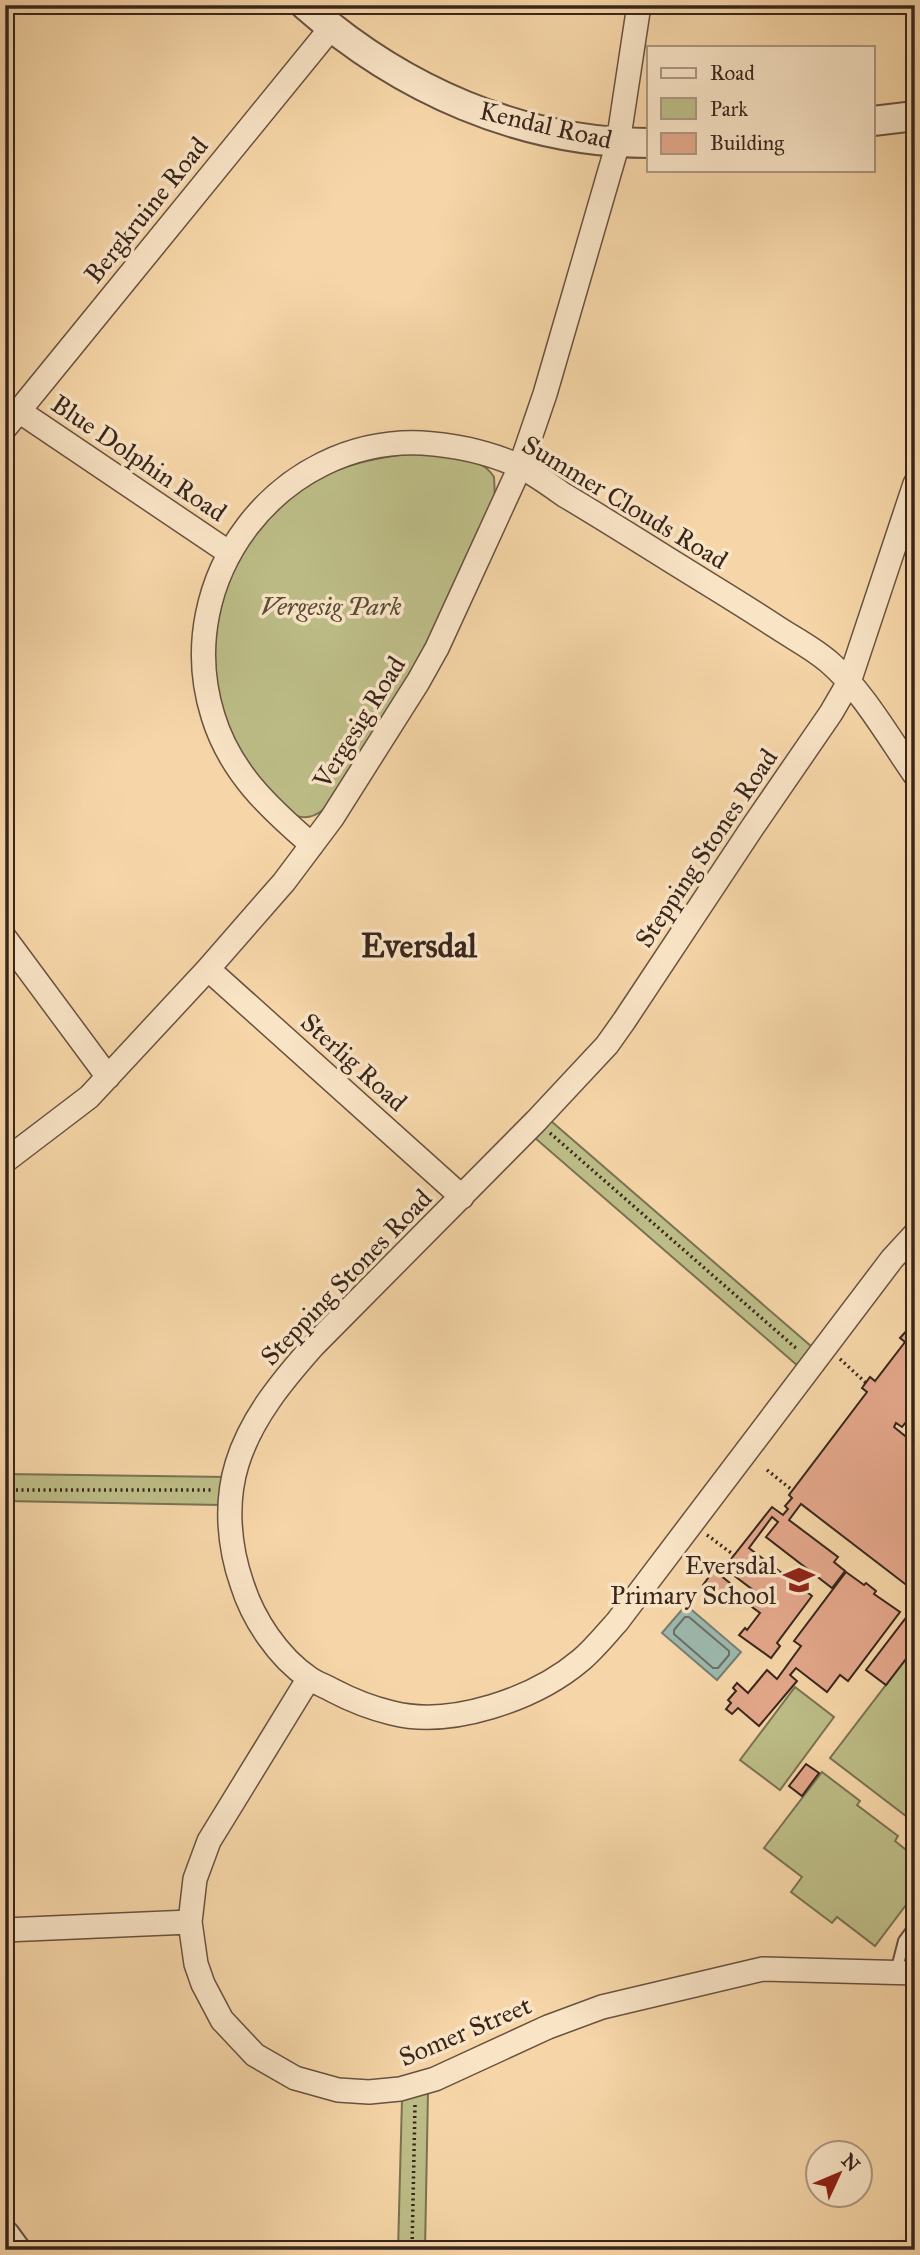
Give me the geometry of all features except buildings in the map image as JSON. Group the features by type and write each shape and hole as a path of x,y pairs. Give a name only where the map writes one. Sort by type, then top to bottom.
{"street":[{"name":"Kendal Road","path":"305,5 331,28 383,65 426,89 471,109 540,130 618,143 647,143"},
{"name":"Vergesig Road","path":"5,1161 67,1115 108,1077 284,882 332,818 424,671 520,467 545,394 618,143 639,5"},
{"name":"Bergkruine Road","path":"12,419 331,28"},
{"path":"874,121 915,116"},
{"name":"Blue Dolphin Road","path":"12,419 228,552"},
{"name":"Summer Clouds Road","path":"312,845 265,804 243,777 227,750 213,716 204,680 203,645 213,593 228,552 249,524 284,488 334,459 363,449 390,444 423,443 458,448 520,467 804,645 828,661 849,682 915,775"},
{"name":"Stepping Stones Road","path":"915,484 849,682 831,713 624,1021 607,1045 536,1121 314,1345 285,1378 247,1437 236,1465 231,1490 230,1530 235,1564 246,1598 264,1631 309,1678 353,1701 394,1714 433,1716 473,1712 509,1701 552,1679 580,1661 617,1622 892,1259 915,1234"},
{"path":"5,938 108,1077"},
{"name":"Sterlig Road","path":"208,969 462,1197"},
{"name":"Somer Street","path":"309,1678 209,1841 195,1880 190,1923 196,1964 212,2003 236,2036 255,2055 295,2078 338,2090 377,2092 416,2085 454,2071 575,2016 602,2007 763,1969 906,1973"},
{"path":"5,1930 190,1923"},
{"path":"5,2235 16,2250"}],"lane":[{"path":"906,1973 904,1941 915,1927"}],"path":[{"path":"536,1121 803,1354"},
{"path":"833,1353 866,1383"},
{"path":"767,1470 792,1490"},
{"path":"5,1490 231,1490"},
{"path":"692,1523 734,1555"},
{"path":"412,2250 416,2085"}],"green space":[{"name":"Vergesig Park","path":"417,453 449,455 480,464 494,477 495,498 421,658 323,810 309,817 296,816 286,811 249,769 239,754 229,729 219,695 215,660 217,625 225,591 239,559 258,530 282,504 311,483 337,470 362,462"},
{"path":"551,1121 812,1347 798,1366 535,1138"},
{"path":"5,1474 227,1477 220,1505 5,1501"},
{"path":"915,1647 915,1823 830,1758"},
{"path":"795,1687 834,1717 780,1790 740,1760"},
{"path":"822,1772 860,1801 857,1805 898,1836 895,1841 915,1857 915,1893 875,1946 837,1917 832,1923 791,1892 802,1877 764,1848"},
{"path":"428,2092 425,2250 398,2250 402,2099"}],"water":[{"path":"686,1605 741,1652 717,1680 662,1633"}],"place":[{"name":"Eversdal Primary School","path":"799,1580"}],"district":[{"name":"Eversdal","path":"419,945"}]}
